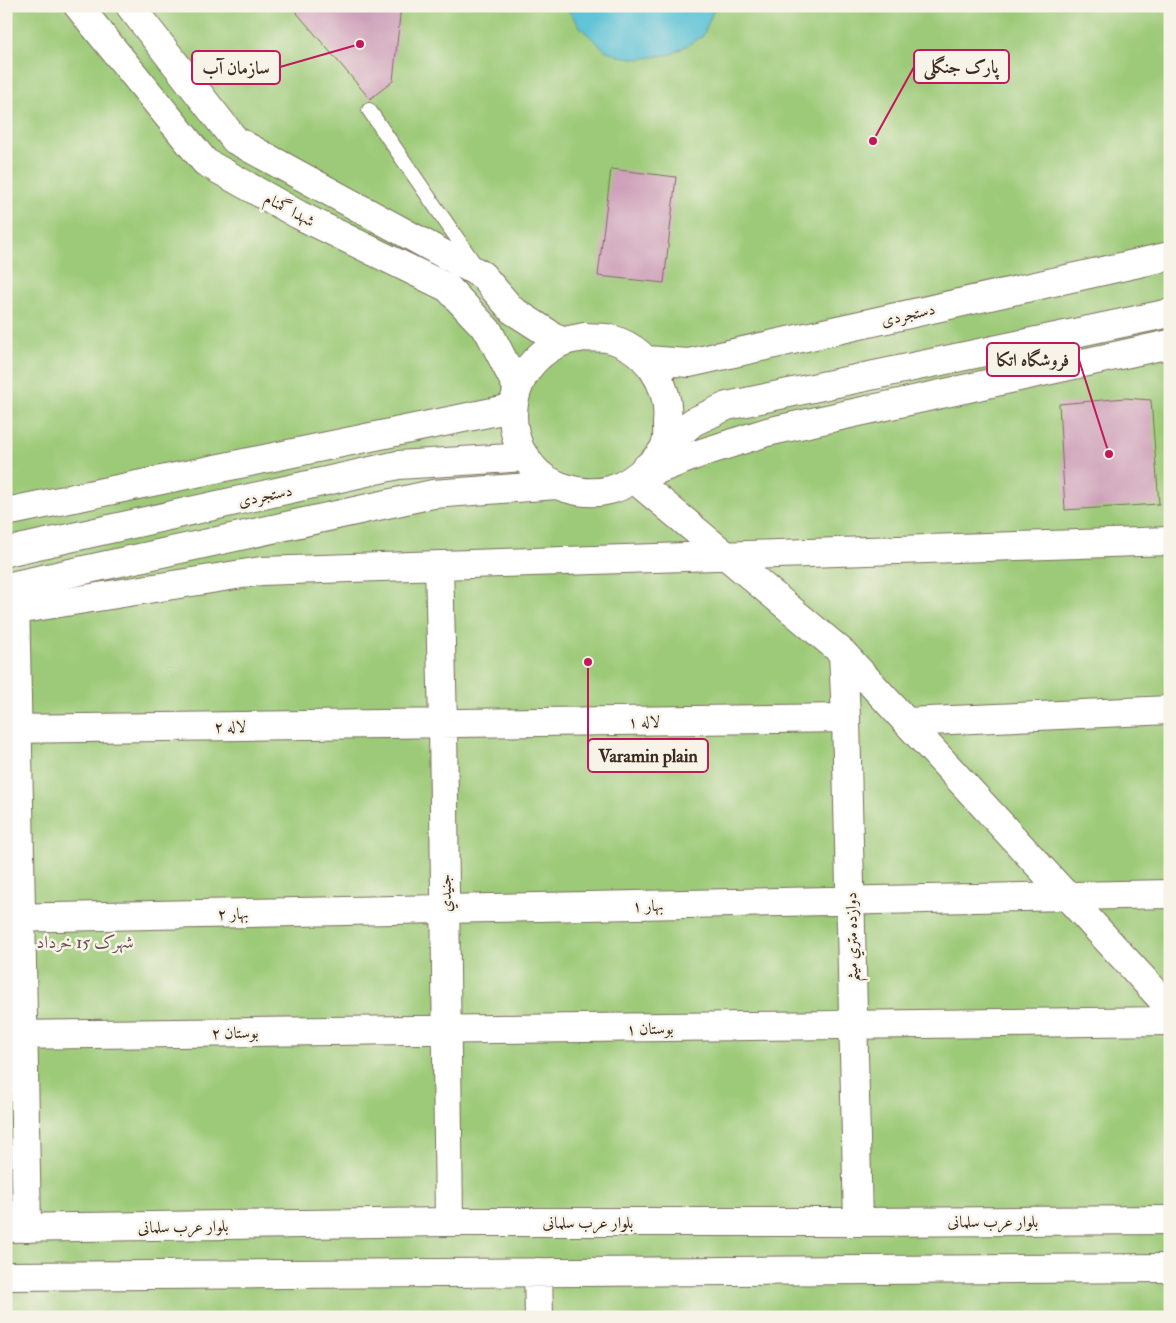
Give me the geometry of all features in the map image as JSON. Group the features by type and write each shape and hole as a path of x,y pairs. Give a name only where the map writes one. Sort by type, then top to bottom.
{"street":[{"name":"شهدا گمنام","path":"78,6 205,162 300,215 448,288 490,332 515,398"},
{"name":"شهدا گمنام","path":"130,6 235,140 482,275 512,310 562,342"},
{"name":"دستجردی","path":"646,360 689,363 1170,256"},
{"path":"634,479 654,461 665,446 693,422 727,406 1170,313"},
{"path":"557,485 535,470 520,448 513,428 515,398 528,368 543,353 562,342 584,337 607,338 628,346 646,360 657,374 665,392 668,410 665,446"},
{"path":"12,594 432,494 557,485 583,492 610,490 701,453 767,432 1170,344"},
{"path":"6,512 515,398"},
{"name":"دستجردی","path":"6,552 398,465 526,457"},
{"path":"634,479 843,653 1170,1008"},
{"path":"12,594 261,571 1170,541"},
{"name":"جنيدي","path":"438,565 443,723 449,1222"},
{"path":"12,594 17,1228"},
{"name":"دوازده متري میثم","path":"843,653 858,1222"},
{"path":"907,722 1170,710"},
{"name":"لاله ۱","path":"443,723 846,718"},
{"name":"لاله ۲","path":"12,728 443,723"},
{"name":"بهار ۱","path":"445,909 1170,894"},
{"name":"بهار ۲","path":"14,918 445,909"},
{"name":"بوستان ۱","path":"447,1030 1170,1021"},
{"name":"بوستان ۲","path":"15,1035 447,1030"},
{"name":"بلوار عرب سلمانی","path":"17,1228 449,1222 1170,1220"},
{"path":"6,1276 1170,1268"},
{"path":"538,1272 539,1317"}],"lane":[{"path":"369,110 482,275"}],"green space":[{"path":"6,6 1170,6 1170,1317 6,1317"}],"water":[{"path":"565,6 715,6 703,36 672,54 639,59 619,56 605,50 582,29"}],"building":[{"path":"291,6 401,6 393,81 370,99"},
{"path":"611,169 676,177 664,283 598,276"},
{"path":"1125,398 1151,400 1159,504 1065,510 1059,404"}],"place":[{"name":"سازمان آب","path":"360,44"},
{"name":"پارک جنگلی","path":"873,141"},
{"name":"فروشگاه اتکا","path":"1109,454"},
{"name":"Varamin plain","path":"588,662"}],"district":[{"name":"شهرک 15 خرداد","path":"85,942"}]}
